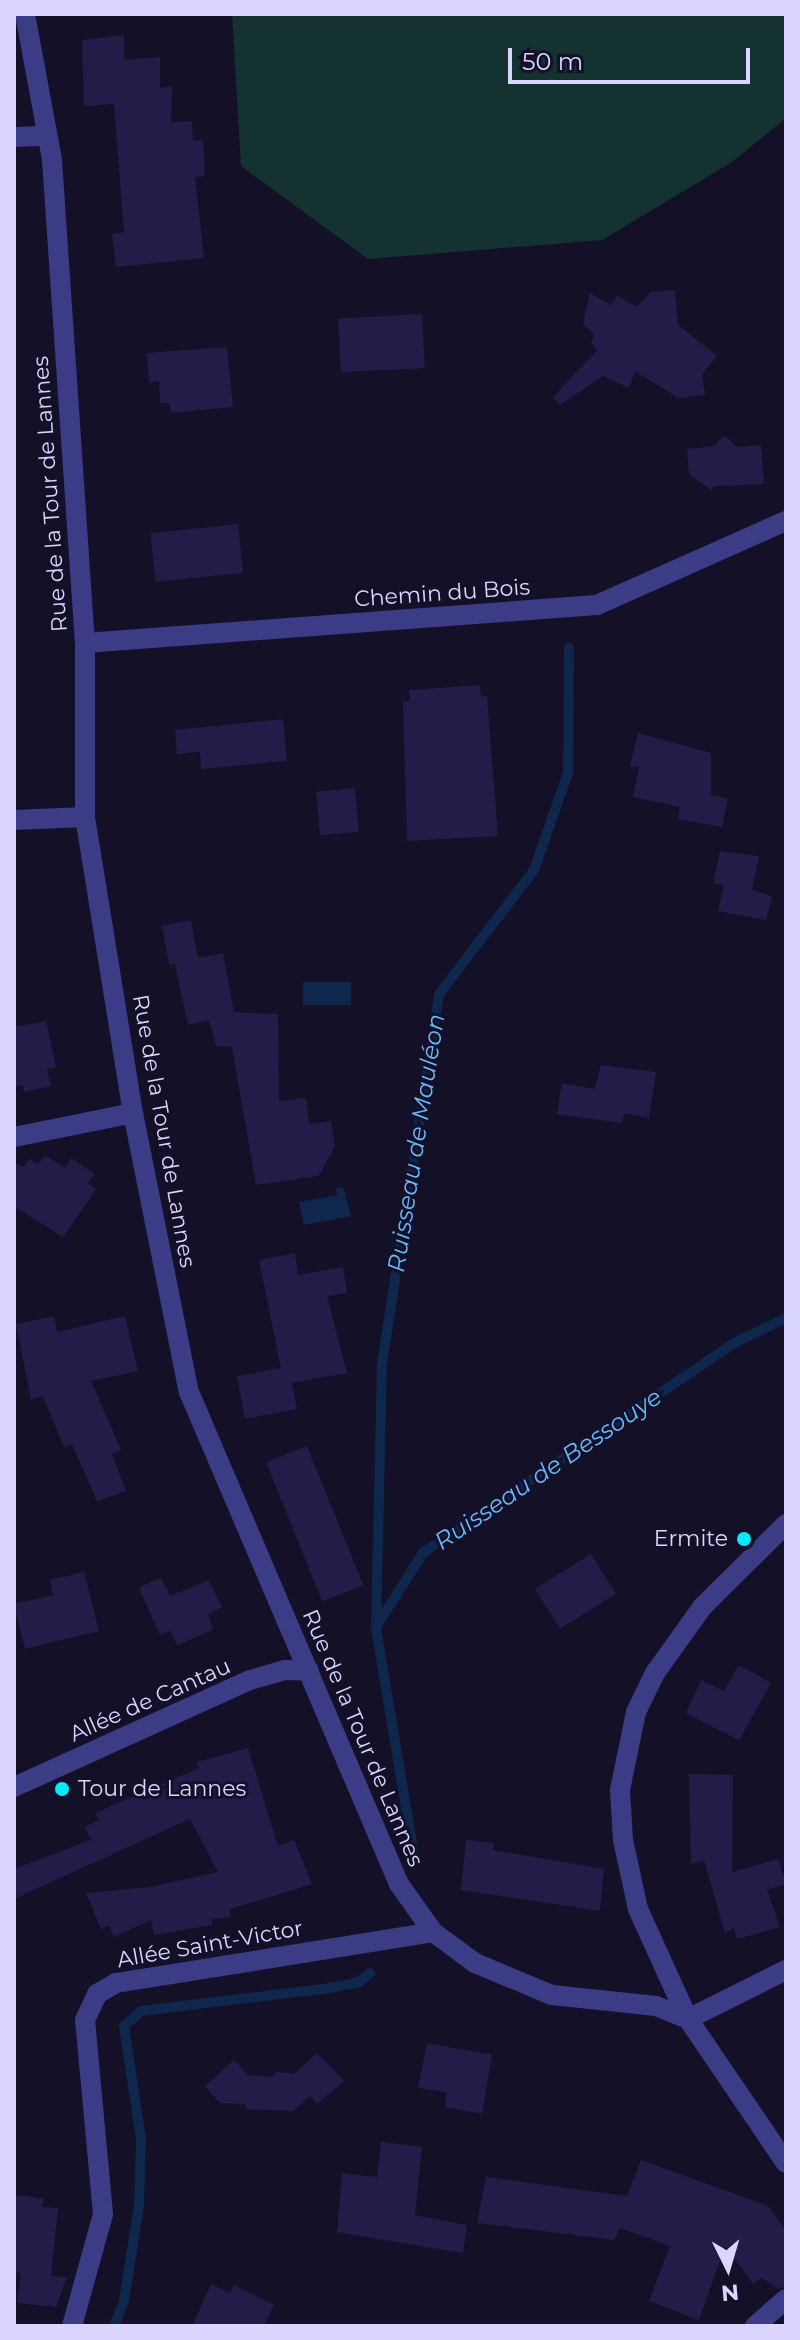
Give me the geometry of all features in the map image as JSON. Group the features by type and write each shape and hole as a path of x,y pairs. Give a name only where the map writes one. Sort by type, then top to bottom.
{"street":[{"name":"Rue de la Tour de Lannes","path":"25,14 47,136 85,643 85,817 133,1113 189,1392 399,1884 433,1932 475,1963 552,1995 656,2006 688,2019"},
{"path":"14,137 47,136"},
{"name":"Chemin du Bois","path":"85,643 597,605 786,521"},
{"path":"14,820 85,817"},
{"path":"14,1137 133,1113"},
{"path":"786,1524 703,1606 655,1673 636,1712 624,1758 623,1840 638,1909 688,2019 786,2163"},
{"name":"Allée de Cantau","path":"14,1787 250,1680 285,1670 309,1671"},
{"name":"Allée Saint-Victor","path":"72,2326 103,2214 85,2020 97,1994 116,1983 433,1932"},
{"path":"688,2019 786,1970"},
{"path":"755,2326 786,2299"}],"green space":[{"path":"232,14 786,14 786,118 732,162 602,240 368,259 241,166"}],"water":[{"path":"303,982 351,982 351,1005 303,1005"},
{"path":"343,1187 351,1216 304,1225 299,1202 337,1195 336,1188"}],"building":[{"path":"124,35 124,60 160,57 160,88 172,86 171,122 192,121 193,141 203,140 205,176 195,177 204,258 116,267 112,234 124,232 114,104 84,106 82,40"},
{"path":"675,290 678,325 717,356 702,374 705,395 678,398 635,371 629,388 603,376 560,405 553,397 597,350 591,343 595,335 583,324 590,293 611,305 617,296 637,307 651,292"},
{"path":"422,314 425,368 341,372 338,318"},
{"path":"227,347 233,407 171,413 169,403 160,403 159,381 149,383 147,353"},
{"path":"725,435 736,447 761,445 764,484 715,486 711,490 689,474 687,449 714,446"},
{"path":"238,524 243,573 156,582 150,533"},
{"path":"480,685 481,696 487,696 498,836 407,841 403,702 410,701 409,690"},
{"path":"283,719 287,761 201,769 200,752 177,754 175,730"},
{"path":"638,733 711,753 711,795 728,798 722,827 678,819 680,807 633,797 639,767 630,766"},
{"path":"355,788 359,832 320,835 316,791"},
{"path":"720,851 759,856 752,890 772,896 766,920 718,911 724,885 713,884"},
{"path":"191,920 198,958 223,953 234,1012 278,1014 279,1101 306,1098 309,1124 331,1121 335,1146 319,1176 256,1185 232,1047 216,1046 209,1020 188,1025 175,964 169,965 162,926"},
{"path":"46,1021 56,1067 47,1069 51,1086 24,1092 23,1085 14,1087 14,1027"},
{"path":"601,1065 656,1072 649,1118 624,1113 622,1123 557,1114 562,1083 595,1089"},
{"path":"46,1156 65,1168 71,1158 95,1174 88,1183 96,1189 63,1237 14,1206 14,1162 23,1167 30,1159 38,1164"},
{"path":"295,1253 298,1275 343,1267 347,1293 327,1296 347,1373 292,1383 297,1409 245,1419 237,1376 281,1368 259,1260"},
{"path":"54,1316 57,1332 125,1316 138,1371 91,1381 121,1450 112,1454 126,1491 97,1501 72,1444 64,1447 43,1396 31,1399 16,1324"},
{"path":"307,1446 363,1585 322,1602 266,1462"},
{"path":"591,1554 616,1594 560,1629 535,1589"},
{"path":"84,1572 99,1631 25,1649 14,1604 53,1595 50,1580"},
{"path":"161,1577 170,1596 209,1580 222,1607 208,1614 213,1630 177,1645 170,1631 160,1635 139,1588"},
{"path":"739,1665 771,1683 739,1740 686,1713 701,1680 724,1691"},
{"path":"248,1748 278,1846 294,1840 312,1884 230,1909 230,1917 212,1919 212,1925 154,1935 151,1920 113,1937 109,1926 101,1929 86,1893 150,1887 218,1872 190,1819 14,1899 14,1869 91,1840 85,1827 99,1820 95,1813 199,1768 197,1762"},
{"path":"689,1774 733,1775 732,1872 778,1859 786,1884 767,1890 780,1927 737,1939 734,1928 725,1933 704,1860 691,1864"},
{"path":"466,1840 494,1843 493,1850 604,1869 600,1911 461,1890"},
{"path":"427,2043 492,2055 482,2114 445,2107 446,2092 418,2088"},
{"path":"317,2053 344,2081 317,2104 310,2096 293,2111 246,2109 245,2104 220,2103 205,2086 234,2060 248,2075 272,2077 276,2072 294,2074"},
{"path":"381,2142 422,2147 415,2215 467,2225 463,2253 337,2232 342,2173 377,2177"},
{"path":"641,2160 768,2206 786,2231 786,2286 778,2289 762,2278 753,2284 725,2246 699,2320 649,2301 670,2246 620,2228 614,2240 477,2223 486,2177 627,2196"},
{"path":"14,2195 44,2198 42,2207 58,2208 51,2276 67,2278 56,2307 17,2303 21,2273 14,2272"},
{"path":"211,2284 230,2293 234,2285 274,2305 264,2326 192,2326"}],"waterway":[{"name":"Ruisseau de Mauléon","path":"376,1627 382,1364 439,994 534,870 568,773 569,648"},
{"name":"Ruisseau de Bessouye","path":"415,1861 376,1627 423,1553 736,1342 786,1318"},
{"name":"Ruisseau de Bessouye","path":"114,2326 124,2301 139,2205 141,2139 124,2026 141,2011 324,1989 359,1982 370,1973"}],"place":[{"name":"Ermite","path":"744,1539"},
{"name":"Tour de Lannes","path":"62,1789"}]}
